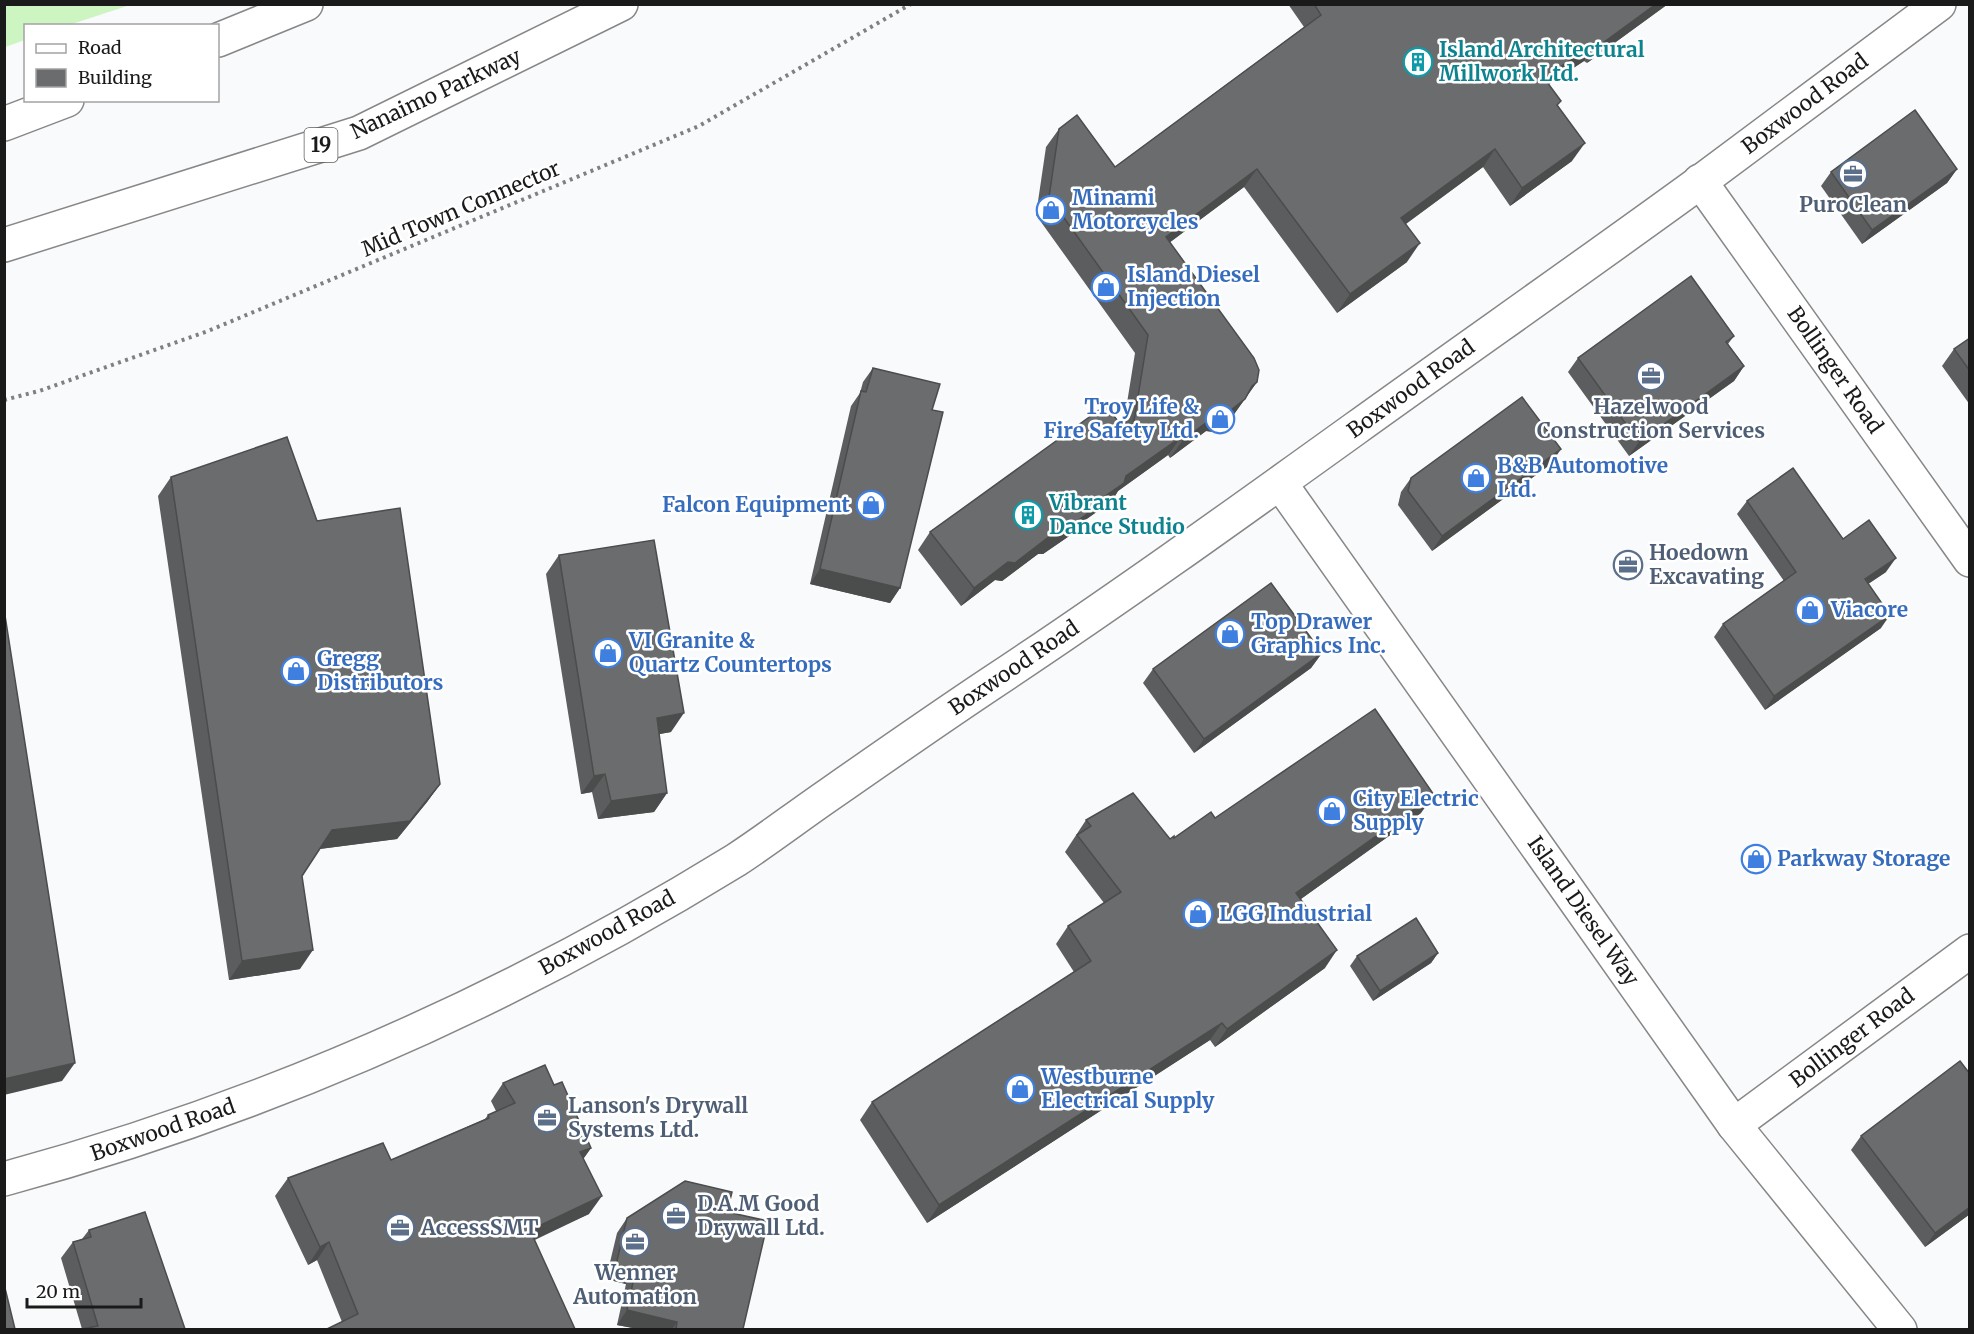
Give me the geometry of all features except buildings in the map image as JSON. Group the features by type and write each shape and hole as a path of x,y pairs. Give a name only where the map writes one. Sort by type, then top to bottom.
{"main road":[{"path":"219,40 306,4"},
{"name":"Nanaimo Parkway","path":"4,245 359,133 621,4"},
{"name":"Boxwood Road","path":"4,1179 74,1161 193,1121 292,1084 467,1007 586,948 740,857 916,733 1088,619 1280,483 1701,181 1939,4"},
{"path":"4,124 62,102"},
{"name":"Bollinger Road","path":"1701,181 1970,560"},
{"name":"Island Diesel Way","path":"1280,483 1734,1125 1900,1329"},
{"name":"Bollinger Road","path":"1734,1125 1970,951"}],"path":[{"name":"Mid Town Connector","path":"4,400 39,391 208,331 699,126 911,4"}],"green space":[{"path":"5,4 130,5 72,24 24,24 24,40 5,47"}],"place":[{"name":"Island Architectural Millwork Ltd.","path":"1418,62"},
{"name":"PuroClean","path":"1853,174"},
{"name":"Minami Motorcycles","path":"1051,210"},
{"name":"Island Diesel Injection","path":"1106,287"},
{"name":"Hazelwood Construction Services","path":"1651,376"},
{"name":"Troy Life & Fire Safety Ltd.","path":"1220,419"},
{"name":"B&B Automotive Ltd.","path":"1476,478"},
{"name":"Falcon Equipment","path":"871,505"},
{"name":"Vibrant Dance Studio","path":"1028,515"},
{"name":"Hoedown Excavating","path":"1628,565"},
{"name":"Viacore","path":"1810,610"},
{"name":"Top Drawer Graphics Inc.","path":"1230,634"},
{"name":"VI Granite & Quartz Countertops","path":"608,653"},
{"name":"Gregg Distributors","path":"296,671"},
{"name":"City Electric Supply","path":"1332,811"},
{"name":"Parkway Storage","path":"1756,859"},
{"name":"LGG Industrial","path":"1198,914"},
{"name":"Westburne Electrical Supply","path":"1020,1089"},
{"name":"Lanson's Drywall Systems Ltd.","path":"547,1118"},
{"name":"D.A.M Good Drywall Ltd.","path":"676,1216"},
{"name":"AccessSMT","path":"400,1228"},
{"name":"Wenner Automation","path":"635,1242"}]}
